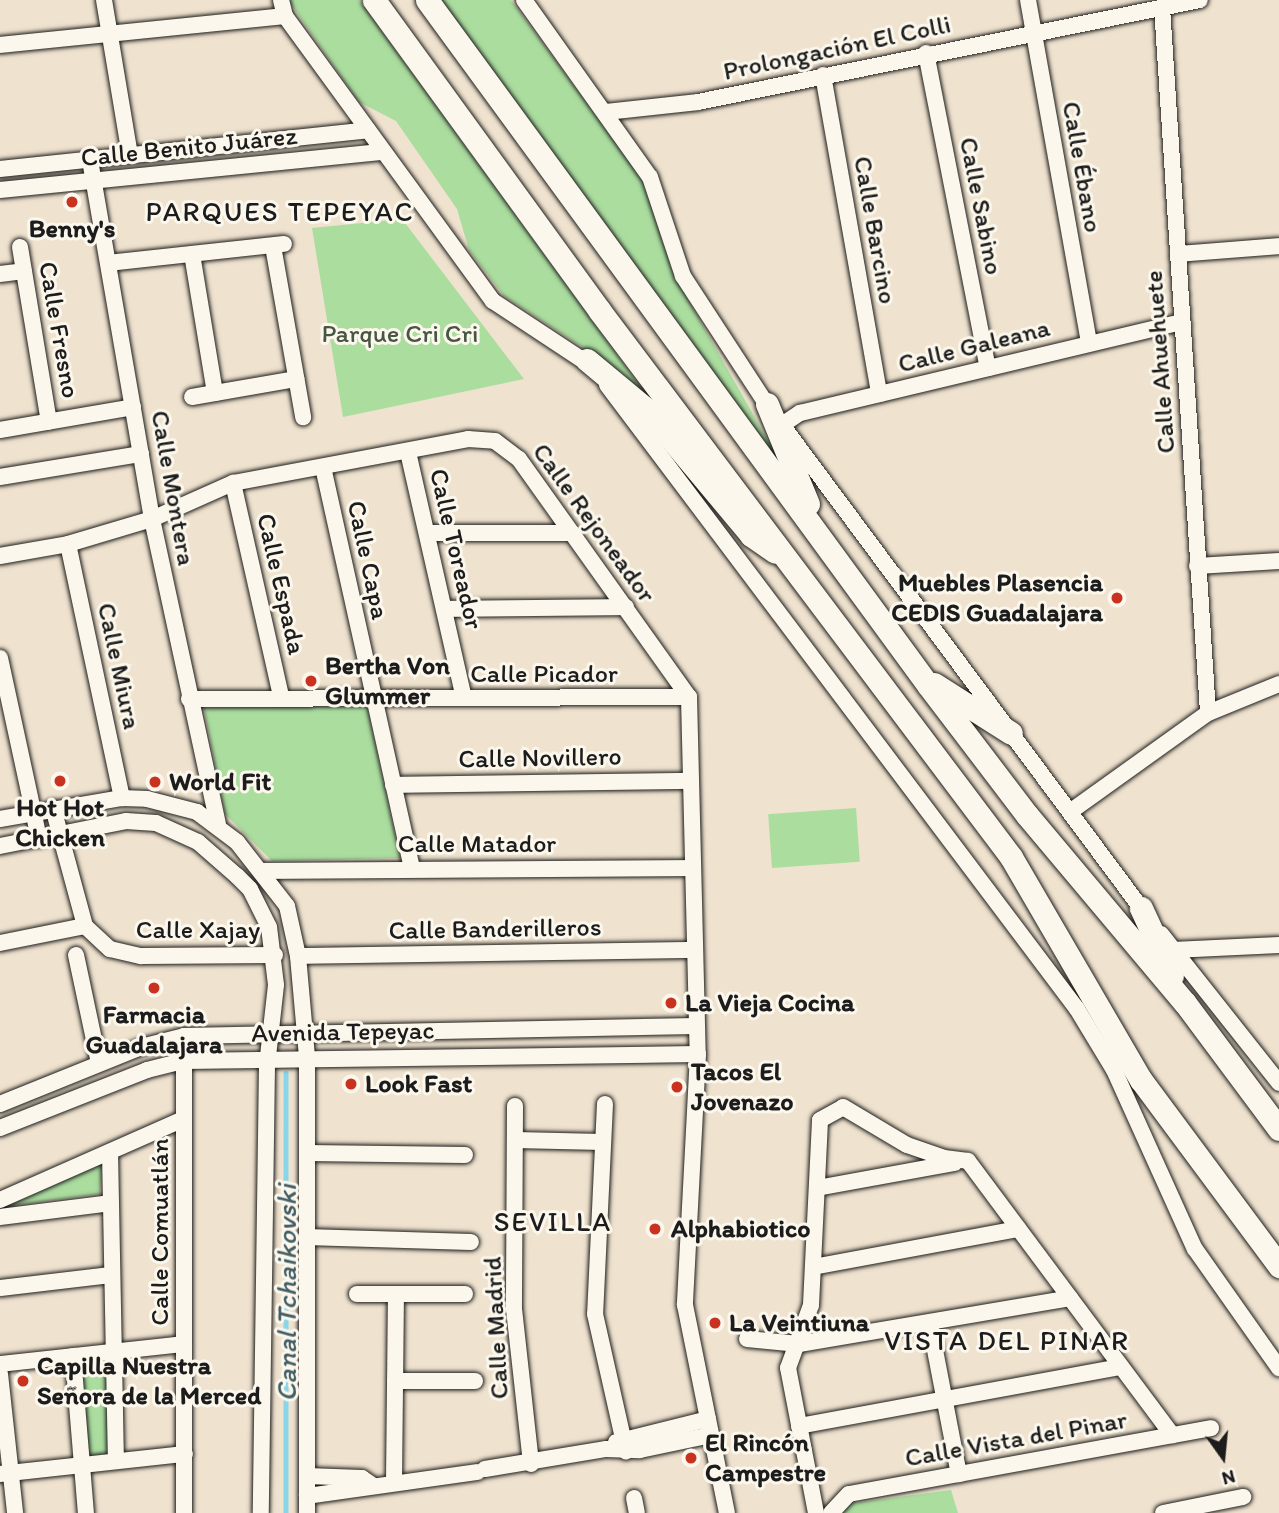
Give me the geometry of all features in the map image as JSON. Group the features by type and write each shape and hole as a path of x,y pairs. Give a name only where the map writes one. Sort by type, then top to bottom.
{"highway":[{"path":"374,0 599,310 1012,857 1141,1080 1279,1266"},
{"path":"427,0 920,675 1027,815 1185,1003 1279,1129"},
{"path":"587,360 647,410 751,535 797,569"},
{"path":"767,404 823,539"},
{"path":"920,675 1011,733"},
{"path":"1141,908 1185,1003"}],"street":[{"path":"104,0 130,155"},
{"path":"524,0 650,177 683,276 767,404 1141,908 1279,1083"},
{"name":"Calle Ébano","path":"1028,0 1089,343"},
{"name":"Prolongación El Colli","path":"606,112 698,102 926,53 1034,34 1119,8 1162,7 1200,0"},
{"name":"Calle Ahuehuete","path":"1162,7 1208,713"},
{"path":"0,45 108,34 283,8 383,152 493,301 587,360 1077,1009 1114,1070 1195,1249 1279,1368"},
{"name":"Calle Sabino","path":"926,53 988,368"},
{"name":"Calle Barcino","path":"823,75 879,394"},
{"name":"Calle Benito Juárez","path":"0,169 368,130"},
{"name":"Calle Benito Juárez","path":"0,190 383,152"},
{"name":"Calle Montera","path":"90,159 152,519 218,824"},
{"path":"108,263 279,245 303,417"},
{"path":"1178,254 1279,246"},
{"name":"Calle Fresno","path":"19,247 49,422"},
{"path":"192,254 215,393"},
{"path":"0,274 24,271"},
{"name":"Calle Galeana","path":"782,425 800,413 1182,322"},
{"path":"192,397 296,379"},
{"path":"0,430 133,407"},
{"name":"Calle Rejoneador","path":"0,556 68,544 152,519 233,483 468,439 495,441 519,460 689,697"},
{"name":"Calle Toreador","path":"408,452 464,698"},
{"path":"0,478 141,454"},
{"name":"Calle Capa","path":"323,467 412,869"},
{"name":"Calle Espada","path":"233,483 281,696"},
{"path":"428,533 572,533"},
{"name":"Calle Miura","path":"68,544 121,798"},
{"path":"1198,566 1279,561"},
{"path":"444,609 626,607"},
{"path":"0,657 38,839"},
{"path":"1071,811 1208,713 1279,684"},
{"name":"Calle Picador","path":"189,699 281,696 373,699 689,697"},
{"path":"689,697 688,780 698,1054 685,1305 727,1513"},
{"name":"Calle Novillero","path":"393,785 688,780"},
{"path":"0,819 121,798 172,805 218,824 263,871 287,906 298,956 302,1031 307,1056 307,1513"},
{"path":"0,943 85,926 53,808"},
{"path":"0,846 126,821 156,823 179,831 198,842 250,889 269,926 275,955 274,1031 267,1057 261,1513"},
{"name":"Calle Matador","path":"263,871 691,868"},
{"name":"Calle Xajay","path":"85,926 103,944 125,955 275,955"},
{"path":"1173,950 1279,945"},
{"name":"Calle Banderilleros","path":"298,956 694,950"},
{"path":"76,955 99,1063"},
{"name":"Avenida Tepeyac","path":"0,1104 99,1063 184,1036 274,1031 696,1026"},
{"name":"Calle Comuatlán","path":"184,1036 184,1513"},
{"name":"Avenida Tepeyac","path":"0,1128 147,1070 184,1061 307,1056 698,1054"},
{"path":"32,1091 40,1112"},
{"path":"605,1104 595,1314 624,1445"},
{"name":"Calle Madrid","path":"515,1106 514,1309 531,1464"},
{"path":"822,1511 799,1426 788,1368 811,1305 821,1115 843,1107 907,1145 944,1158 968,1161 1172,1435"},
{"path":"0,1200 184,1119"},
{"path":"515,1140 603,1142"},
{"path":"110,1152 116,1461"},
{"path":"307,1153 465,1155"},
{"path":"817,1188 968,1161"},
{"path":"0,1217 111,1203"},
{"path":"813,1267 1019,1229"},
{"path":"306,1237 471,1242"},
{"path":"0,1288 111,1275"},
{"path":"357,1294 465,1294"},
{"path":"394,1482 396,1294"},
{"path":"747,1339 799,1343 930,1324 1070,1298"},
{"path":"930,1324 959,1474"},
{"path":"0,1364 184,1344"},
{"path":"73,1356 86,1513"},
{"path":"799,1426 1121,1367"},
{"path":"0,1374 5,1474 15,1513"},
{"path":"395,1381 475,1381"},
{"path":"1129,1443 1145,1426 1147,1401"},
{"path":"307,1496 531,1464 624,1445 708,1419"},
{"name":"Calle Vista del Pinar","path":"822,1511 849,1494 1211,1428"},
{"path":"624,1445 711,1435"},
{"path":"5,1474 185,1454"},
{"path":"307,1476 362,1478 372,1485"},
{"path":"1163,1513 1229,1507 1243,1497"}],"green space":[{"path":"288,0 359,0 649,399 622,373 504,296 469,250 457,209 396,121 359,102"},
{"path":"438,0 511,0 643,180 677,280 796,490"},
{"name":"Parque Cri Cri","path":"402,219 524,379 343,417 312,228"},
{"path":"367,706 400,858 272,861 225,814 204,708"},
{"path":"856,808 860,862 772,868 768,814"},
{"path":"102,1158 100,1194 8,1206 7,1202"},
{"path":"107,1358 112,1457 83,1458 78,1360"},
{"path":"951,1490 958,1513 837,1513 846,1504"}],"waterway":[{"name":"Canal Tchaikovski","path":"286,1073 286,1513"}],"place":[{"name":"Benny's","path":"72,202"},
{"name":"Muebles Plasencia CEDIS Guadalajara","path":"1117,598"},
{"name":"Bertha Von Glummer","path":"311,681"},
{"name":"Hot Hot Chicken","path":"60,781"},
{"name":"World Fit","path":"155,782"},
{"name":"Farmacia Guadalajara","path":"154,988"},
{"name":"La Vieja Cocina","path":"671,1003"},
{"name":"Look Fast","path":"351,1084"},
{"name":"Tacos El Jovenazo","path":"677,1087"},
{"name":"Alphabiotico","path":"655,1229"},
{"name":"La Veintiuna","path":"715,1323"},
{"name":"Capilla Nuestra Señora de la Merced","path":"23,1381"},
{"name":"El Rincón Campestre","path":"691,1458"}],"district":[{"name":"PARQUES TEPEYAC","path":"280,211"},
{"name":"SEVILLA","path":"553,1221"},
{"name":"VISTA DEL PINAR","path":"1007,1340"}]}
